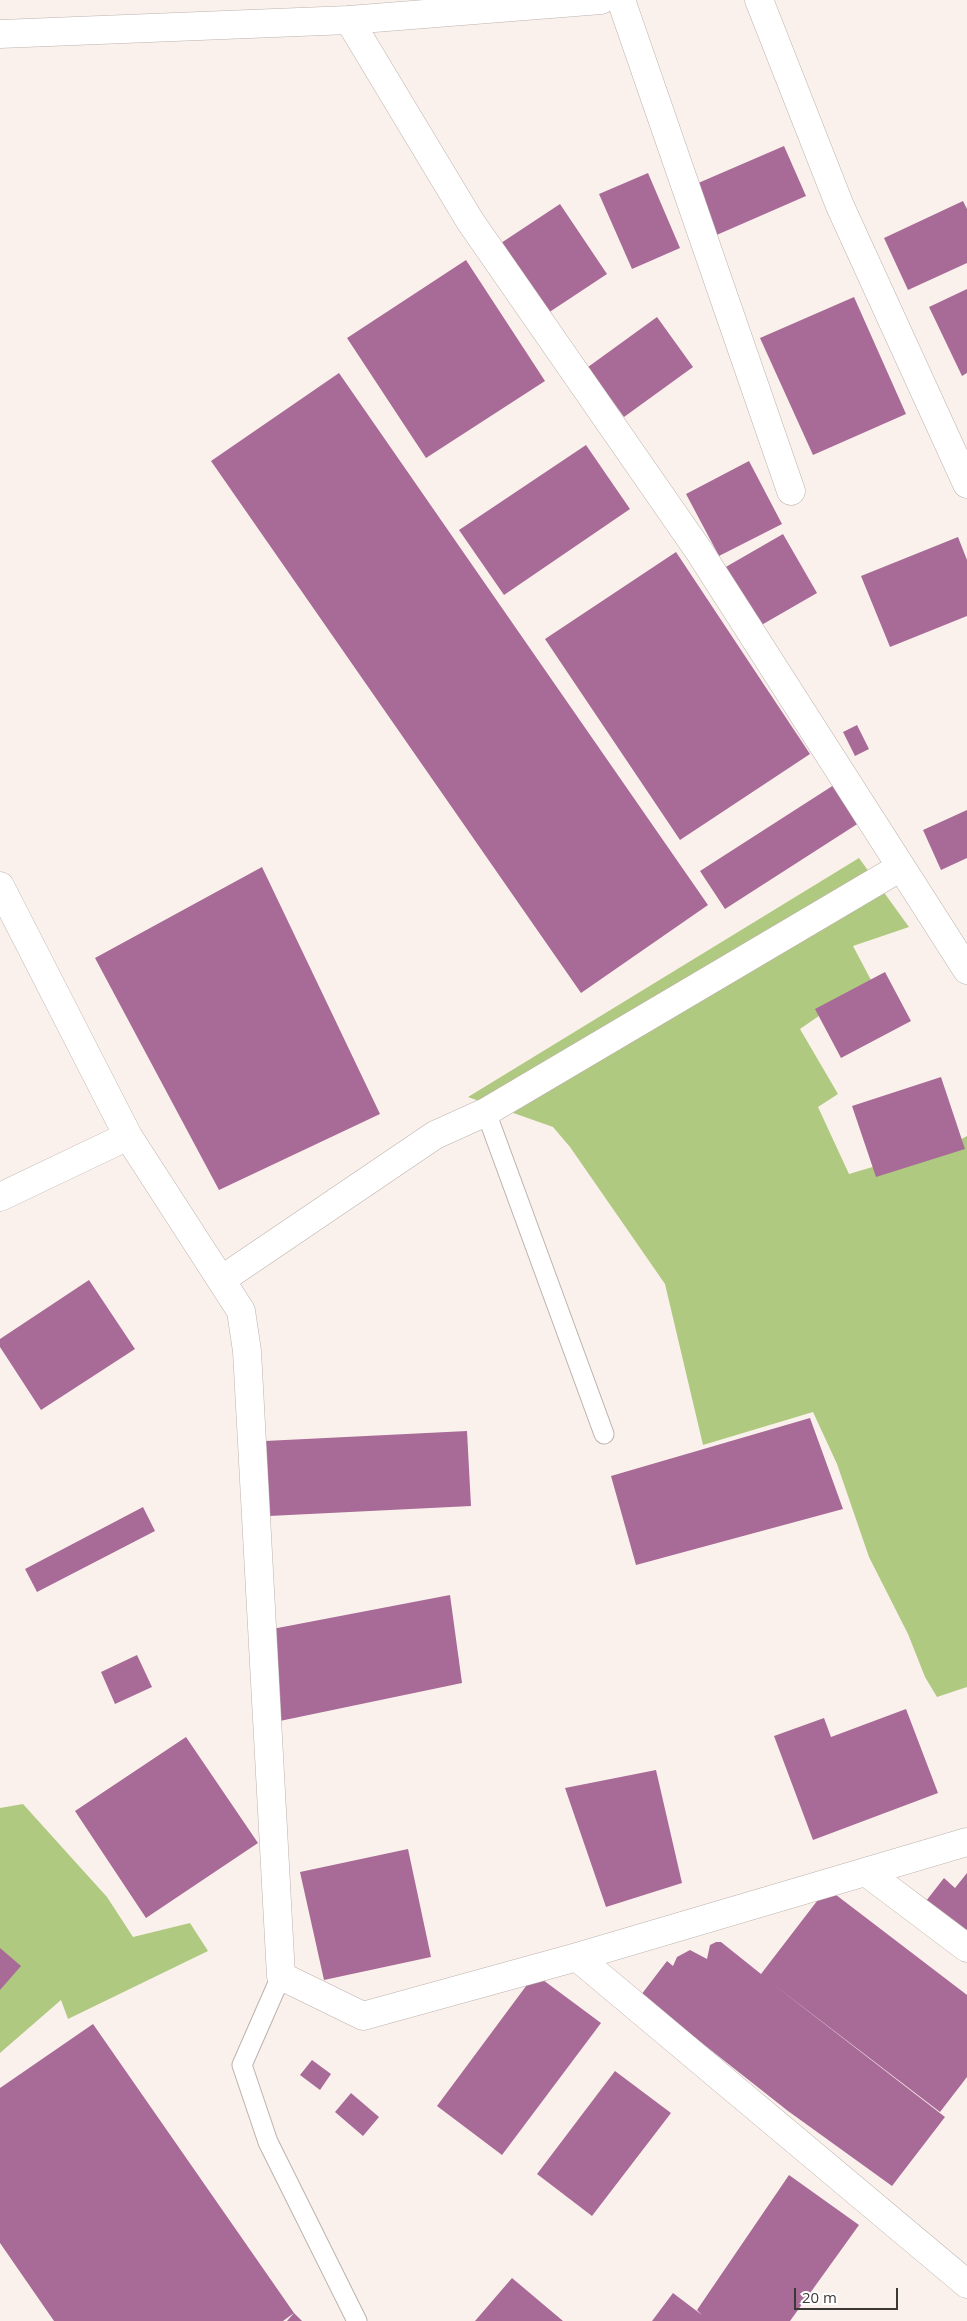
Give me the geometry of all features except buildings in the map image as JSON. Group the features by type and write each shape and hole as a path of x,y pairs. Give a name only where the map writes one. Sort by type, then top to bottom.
{"street":[{"path":"0,34 349,20 601,0"},
{"path":"621,0 791,491"},
{"path":"759,0 840,206 967,484"},
{"path":"349,20 470,221 699,551 967,970"},
{"path":"221,1280 435,1135 486,1112 901,867"},
{"path":"0,886 128,1136 241,1311 247,1351 282,1976 363,2016 577,1958 967,1842"},
{"path":"0,1197 128,1136"},
{"path":"866,1872 967,1948"},
{"path":"577,1958 967,2284"}],"lane":[{"path":"486,1112 604,1434"},
{"path":"282,1976 242,2065 268,2142 357,2321"}],"green space":[{"path":"859,858 909,927 853,946 871,980 800,1029 838,1094 818,1107 849,1174 956,1142 967,1136 967,1687 937,1697 925,1677 908,1634 869,1557 837,1464 813,1412 703,1445 665,1284 570,1147 553,1127 468,1097"},
{"path":"23,1804 107,1897 133,1937 190,1923 208,1951 68,2019 61,2000 0,2053 0,1808"}]}
